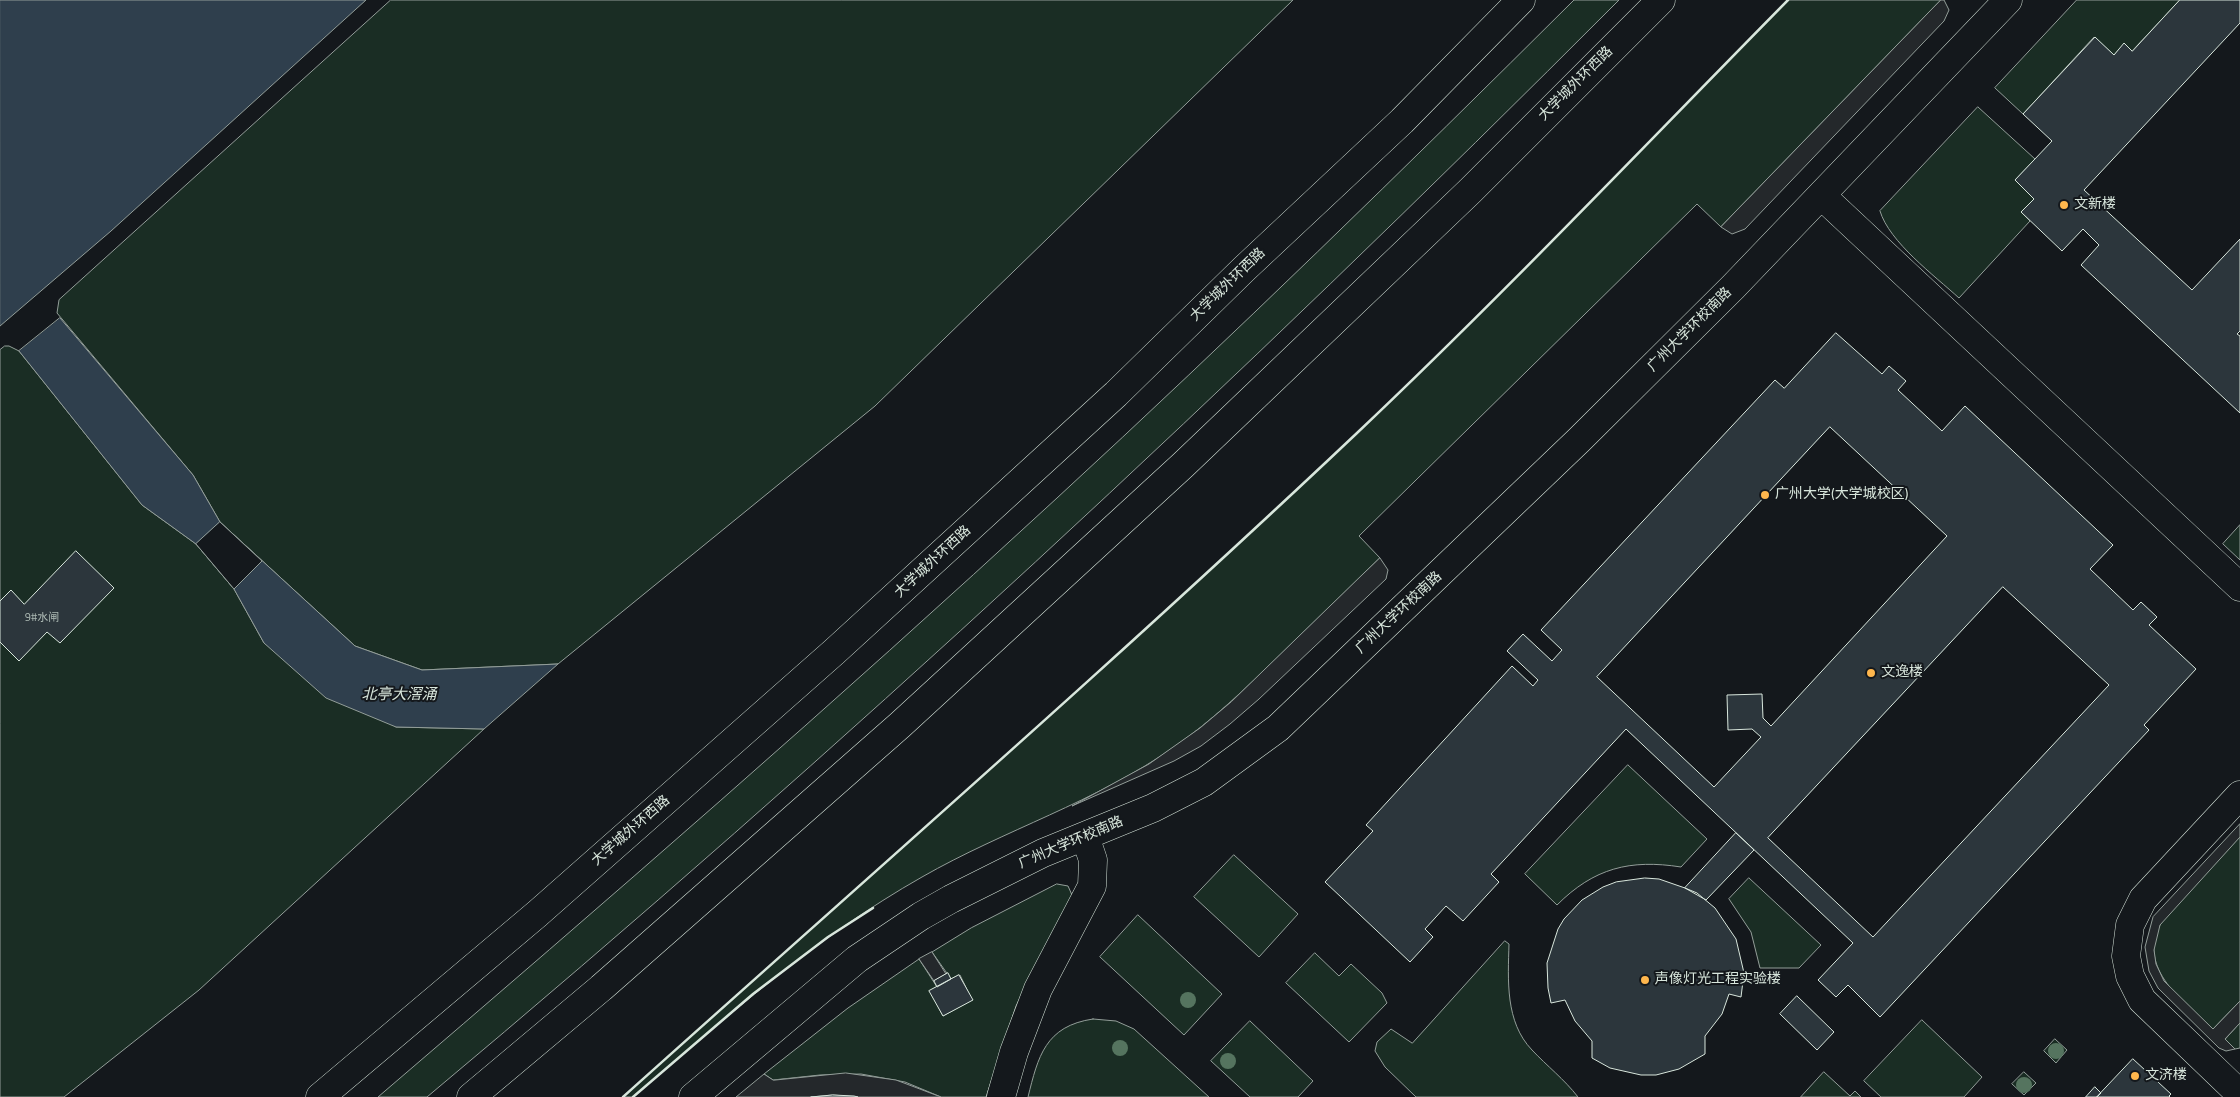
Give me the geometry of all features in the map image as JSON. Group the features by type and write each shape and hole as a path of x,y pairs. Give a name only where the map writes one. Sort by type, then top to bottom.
{"main road":[{"name":"大学城外环西路","path":"320,1097 537,914 841,646 1116,394 1244,269 1402,120 1521,0"},
{"name":"大学城外环西路","path":"472,1097 601,988 900,725 1183,465 1470,191 1660,0"},
{"name":"广州大学环校南路","path":"693,1097 813,994 857,959 896,932 951,899 1043,853 1153,808 1204,782 1278,728 1579,440 1822,196 2008,0"},
{"path":"1822,196 2240,586"},
{"path":"2240,795 2144,899 2130,925 2126,956 2130,976 2142,1000 2240,1094"},
{"path":"1001,1097 1014,1052 1038,989 1092,886 1092,860 1085,836"}],"green space":[{"path":"391,0 1293,0 875,406 558,664 422,670 355,646 220,522 193,475 57,313 59,300"},
{"path":"1574,0 1619,0 1475,143 1184,424 886,699 581,966 427,1097 378,1097 720,801 1057,498 1318,252"},
{"path":"1788,0 1941,0 1721,227 1697,204 1359,536 1380,558 1255,680 1216,715 1174,747 1113,784 953,860 883,900 808,952 772,980 633,1097 623,1097 1084,685 1267,518 1521,273"},
{"path":"2077,0 2180,0 2132,51 2124,44 2114,55 2094,37 2023,114 1995,88"},
{"path":"1978,107 2035,159 2015,180 2034,199 2021,212 2030,221 1959,298 1914,258 1893,235 1880,211"},
{"path":"5,346 19,351 142,505 196,544 234,589 264,643 396,727 484,729 199,990 64,1097 0,1097 0,350"},
{"path":"2240,525 2240,560 2223,544"},
{"path":"1628,765 1707,839 1681,867 1645,864 1614,869 1585,882 1557,905 1525,874"},
{"path":"2240,837 2240,1001 2213,1029 2175,993 2165,980 2157,966 2154,951 2156,934 2165,917"},
{"path":"1234,855 1298,914 1259,957 1194,897"},
{"path":"1749,878 1821,945 1799,968 1760,968 1751,932 1729,899"},
{"path":"1057,884 1068,886 1072,895 1016,1006 986,1097 941,1097 905,1082 861,1074 820,1075 773,1080 764,1074 848,1008 919,959 937,987 930,991 943,1016 972,1000 960,975 951,979 932,952 971,928"},
{"path":"1138,915 1222,994 1184,1035 1100,957"},
{"path":"1505,941 1509,944 1510,1000 1517,1027 1523,1039 1532,1050 1578,1097 1416,1097 1385,1067 1375,1051 1377,1042 1391,1029 1412,1043"},
{"path":"1315,953 1339,976 1351,964 1382,993 1387,1003 1349,1042 1286,983"},
{"path":"1093,1019 1116,1021 1134,1029 1209,1097 1028,1097 1040,1057 1054,1036 1077,1023"},
{"path":"1922,1020 1982,1077 1964,1097 1881,1097 1864,1081"},
{"path":"1250,1021 1313,1081 1298,1097 1250,1097 1211,1061"},
{"path":"2240,1023 2240,1048 2235,1049 2225,1040"},
{"path":"2055,1039 2067,1050 2056,1063 2044,1051"},
{"path":"1824,1072 1850,1096 1855,1091 1861,1097 1801,1097"},
{"path":"2024,1072 2036,1083 2024,1095 2012,1084"}],"shaded area":[{"path":"1941,0 1944,0 1949,10 1944,21 1745,229 1732,234 1721,227"},
{"path":"1380,558 1388,570 1386,579 1230,724 1201,746 1174,761 1072,806 1149,764 1200,728 1231,702"},
{"path":"2240,824 2240,837 2160,925 2154,950 2156,964 2164,981 2213,1029 2240,1001 2240,1023 2225,1039 2235,1049 2226,1051 2219,1048 2158,988 2149,971 2145,947 2153,917"},
{"path":"932,952 946,974 934,981 919,959"},
{"path":"846,1073 896,1080 941,1097 858,1097 833,1095 811,1097 736,1097 764,1074 773,1080"}],"water":[{"path":"0,0 366,0 111,231 0,326"},
{"name":"北亭大滘涌","path":"60,318 193,475 220,522 355,646 422,670 558,664 484,729 396,727 326,698 264,643 234,589 196,544 142,505 19,351"}],"pier":[{"path":"220,522 262,561 234,589 196,544"}],"building":[{"name":"文新楼","path":"2180,0 2240,0 2240,23 2084,190 2192,290 2240,239 2240,331 2237,334 2240,336 2240,413 2081,265 2099,245 2083,229 2062,251 2021,212 2034,199 2015,180 2052,141 2023,114 2095,37 2114,55 2124,43 2132,51"},
{"name":"文逸楼","path":"1836,333 1882,374 1889,366 1906,381 1898,390 1942,431 1965,406 2113,545 2090,569 2133,610 2141,602 2157,617 2149,625 2196,669 2144,725 2149,730 1880,1017 1848,985 1836,997 1818,980 1853,943 1626,729 1491,874 1499,882 1463,921 1446,906 1425,929 1433,937 1410,962 1325,882 1373,831 1366,825 1512,666 1533,686 1538,680 1507,651 1523,634 1552,661 1562,650 1541,630 1775,380 1784,388","holes":["1830,427 1947,536 1771,726 1763,718 1762,694 1727,695 1728,730 1752,729 1761,737 1714,787 1597,677","2003,587 2109,685 1873,937 1768,838"]},
{"path":"76,551 114,588 60,643 47,632 19,661 0,642 0,601 11,590 24,604"},
{"path":"1736,833 1754,850 1706,900 1685,888"},
{"name":"声像灯光工程实验楼","path":"1645,878 1659,879 1697,893 1715,908 1736,939 1744,973 1741,997 1729,994 1722,1014 1705,1036 1705,1054 1679,1069 1656,1075 1641,1075 1610,1068 1592,1058 1592,1041 1575,1021 1565,1000 1551,1003 1548,988 1547,963 1558,929 1564,919 1582,900 1603,887 1616,882"},
{"path":"948,973 951,979 937,987 934,981"},
{"path":"959,975 973,1000 943,1016 929,991"},
{"path":"1797,996 1834,1032 1817,1050 1780,1014"},
{"name":"文济楼","path":"2133,1059 2171,1094 2170,1097 2097,1097"},
{"path":"2095,1087 2101,1093 2097,1097 2086,1097"},
{"path":"854,1096 858,1097 811,1097"}],"wall":[{"path":"623,1097 1084,685 1267,518 1521,273 1788,0"},
{"path":"633,1097 753,994 828,937 873,908"}],"place":[{"name":"文新楼","path":"2064,205"},
{"name":"广州大学(大学城校区)","path":"1765,495"},
{"name":"文逸楼","path":"1871,673"},
{"name":"声像灯光工程实验楼","path":"1645,980"},
{"name":"文济楼","path":"2135,1076"}]}
